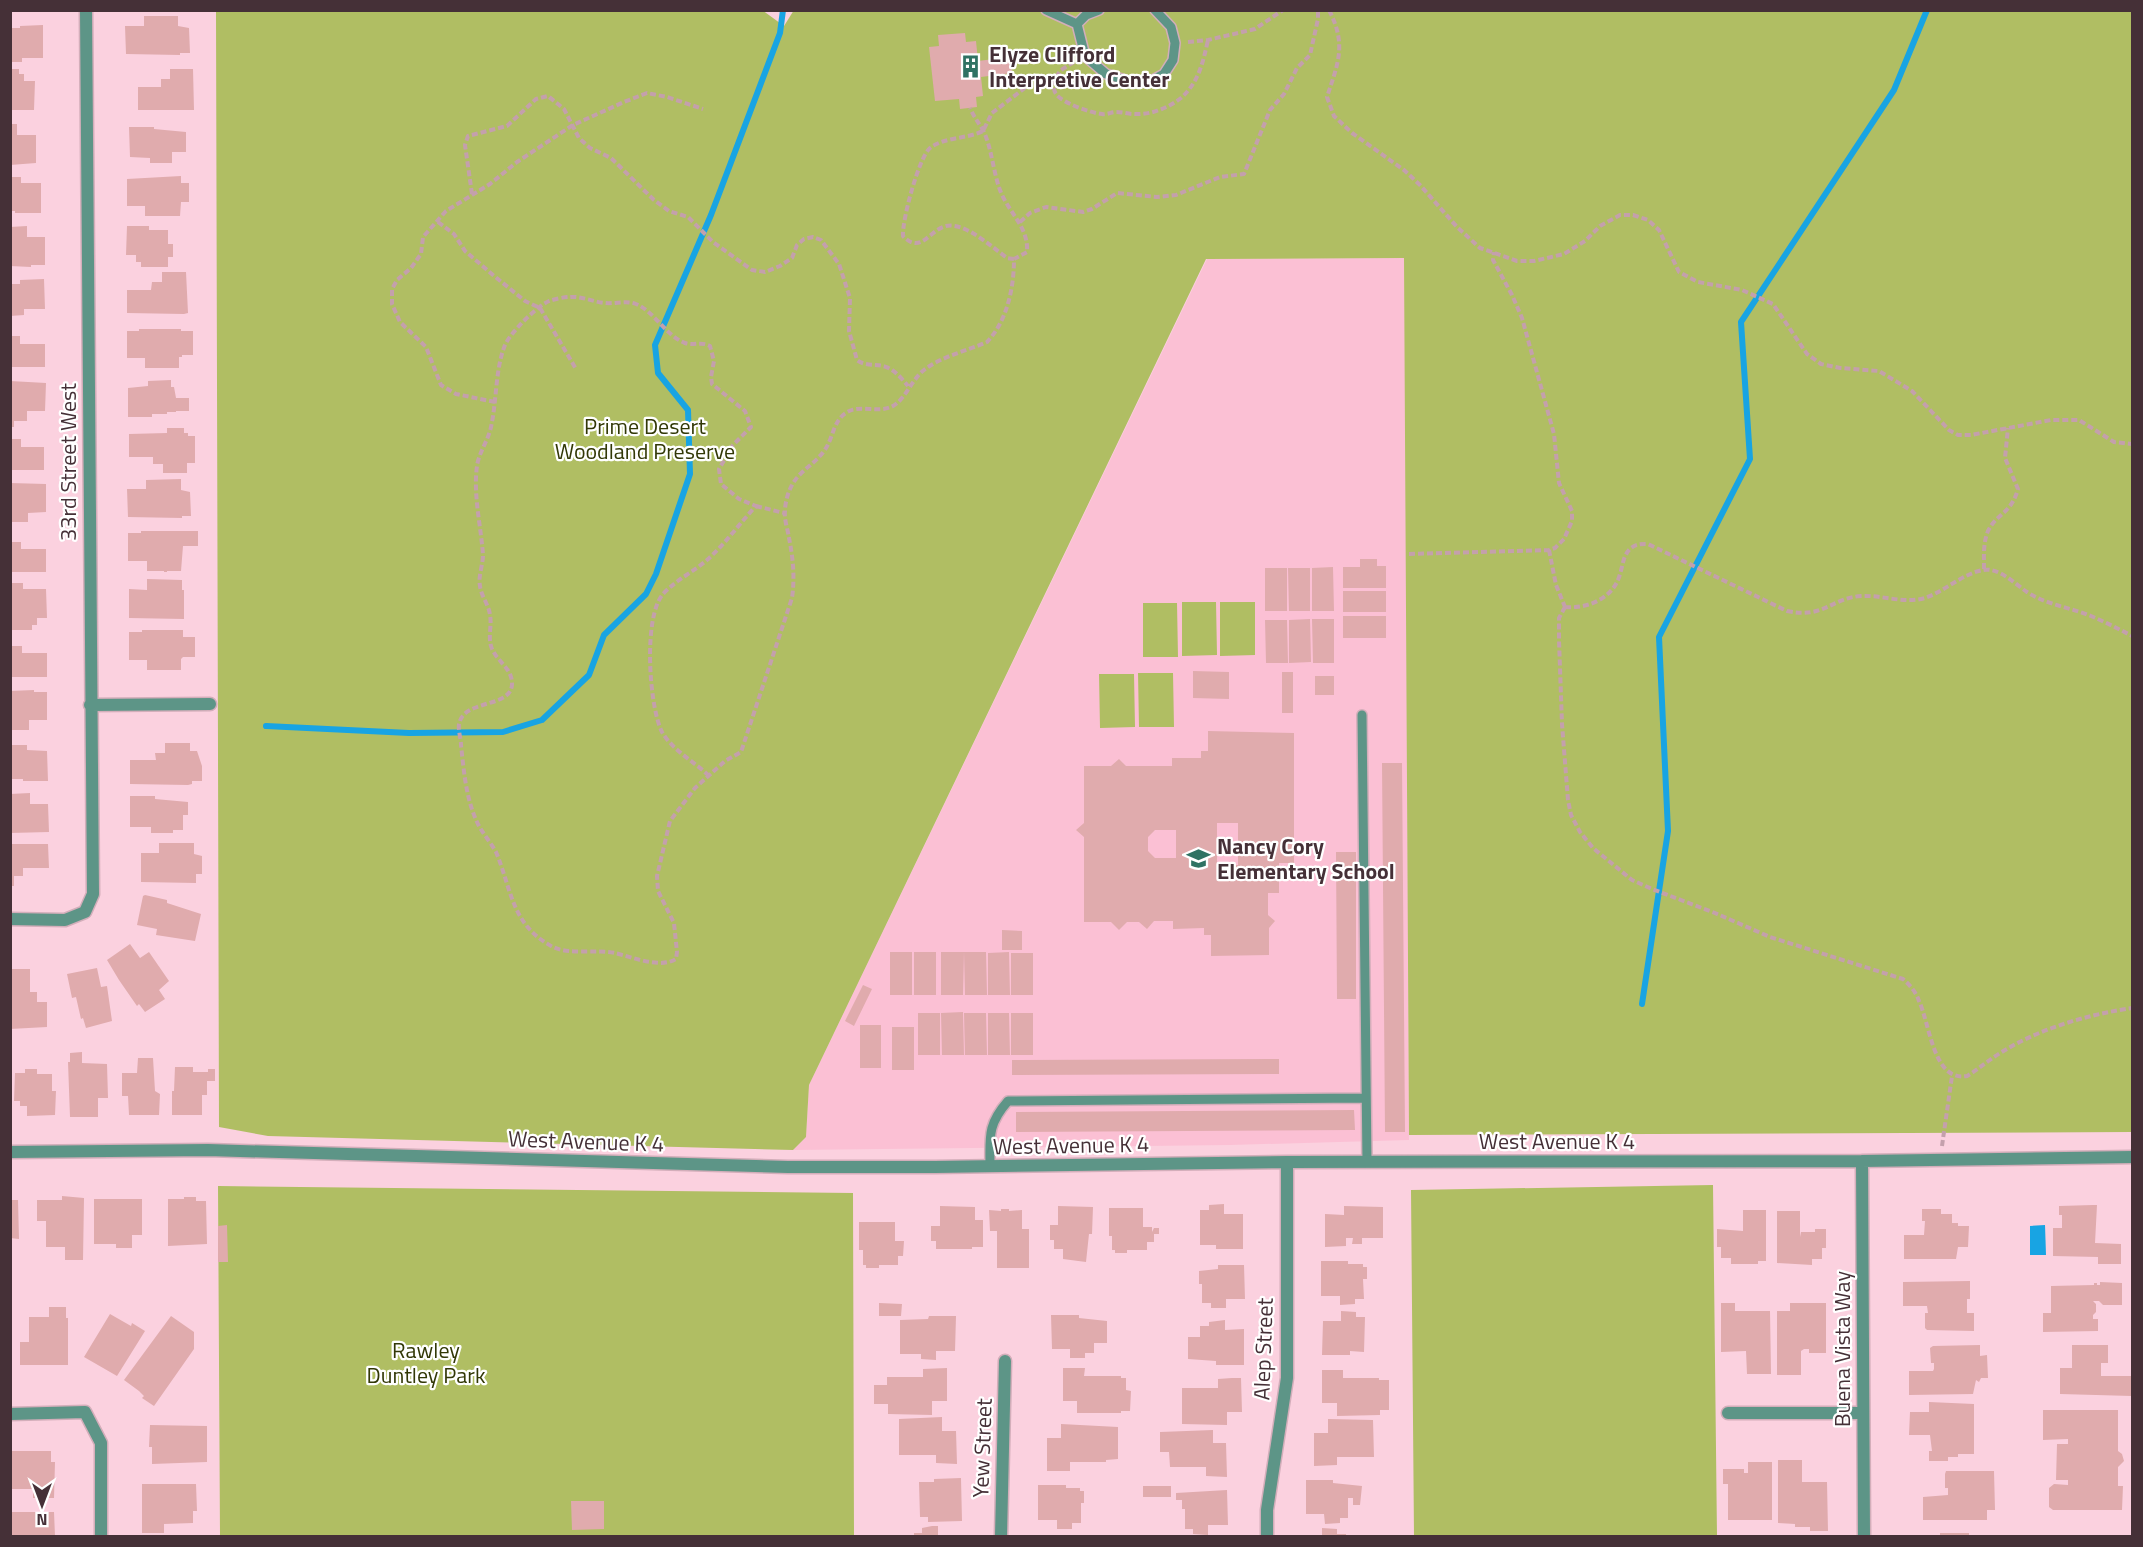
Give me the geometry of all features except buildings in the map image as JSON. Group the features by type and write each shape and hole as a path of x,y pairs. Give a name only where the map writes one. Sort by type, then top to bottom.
{"street":[{"name":"33rd Street West","path":"10,919 65,920 85,912 93,894 86,10"},
{"path":"90,705 210,704"},
{"name":"West Avenue K 4","path":"10,1152 208,1150 777,1167 990,1167 1287,1162 1862,1161 2133,1157"},
{"name":"Buena Vista Way","path":"1862,1161 1864,1536"},
{"name":"Alep Street","path":"1268,1536 1267,1510 1287,1378 1287,1162"},
{"name":"Yew Street","path":"1000,1536 1005,1361"},
{"path":"10,1414 84,1412 101,1443 101,1536"},
{"path":"1728,1413 1863,1413"}],"lane":[{"path":"1046,10 1077,24"},
{"path":"1077,24 1086,15 1100,10"},
{"path":"1077,24 1085,56 1106,74 1131,82 1149,82 1164,74 1173,60 1175,43 1171,27 1155,10"},
{"path":"1362,715 1367,1162"},
{"path":"990,1167 990,1132 998,1112 1008,1101 1365,1098"}],"path":[{"path":"1175,43 1208,40 1255,29 1283,10"},
{"path":"1020,222 1030,213 1046,207 1083,212 1117,193 1176,195 1220,177 1244,174 1270,110 1284,94 1297,68 1310,55 1318,10"},
{"path":"1329,10 1338,37 1340,55 1327,97 1334,116 1352,133 1404,170 1457,227 1480,248 1517,261 1534,261 1564,254 1586,241 1600,226 1620,215 1633,215 1647,220 1659,230 1679,272 1698,282 1742,290 1773,304 1807,354 1821,364 1879,371 1912,391 1949,430 1958,435 1971,435 2051,420 2079,420 2114,442 2133,444"},
{"path":"1085,56 1061,70 1053,81 1054,92 1060,98 1088,111 1102,114 1115,112 1135,114 1164,109 1181,98 1195,83 1203,64 1208,40"},
{"path":"970,108 983,131 1004,200 1020,222 1028,243 1027,252 1014,259 1007,258 962,227 945,226 923,241 914,244 903,236 907,204 922,156 931,147 983,131 992,112 1030,84 1053,81"},
{"path":"495,402 456,394 441,386 426,347 400,322 392,304 392,289 397,280 411,268 421,254 423,237 446,211 490,184 517,162 573,125 647,93 668,97 703,109"},
{"path":"472,194 465,145 468,136 507,126 536,99 543,96 555,101 569,117 579,138 590,148 611,158 654,200 669,211 688,217 713,242 752,270 765,272 780,266 792,258 797,244 804,239 813,237 821,240 839,264 850,298 849,331 857,360 863,364 884,366 896,372 908,386"},
{"path":"438,222 454,234 465,251 493,275 525,301 540,308 576,369"},
{"path":"1410,554 1549,550 1555,548 1564,539 1572,521 1572,511 1559,483 1554,434 1522,318 1493,260 1494,252"},
{"path":"784,513 739,499 721,484 719,469 733,445 751,427 745,411 712,384 714,361 710,346 704,342 688,344 677,338 638,304 604,303 586,298 568,297 549,301 512,333 505,345 490,430 477,467 478,516 483,556 480,587 490,614 491,645 496,656 508,671 512,682 509,693 502,699 471,709 459,724 464,777 470,802 479,825 495,851 513,906 521,919 543,941 556,949 602,951 659,963 676,959 674,923 658,891 657,876 670,821 695,789 725,762 741,752 792,597 793,559 784,513 790,488 797,476 819,457 827,446 836,424 846,412 891,407 902,400 908,386 922,371 934,363 987,342 993,336 1009,304 1014,259"},
{"path":"1984,569 1984,550 1989,529 2010,509 2018,489 2006,458 2008,428"},
{"path":"709,776 663,734 656,714 651,687 651,653 656,605 663,594 707,559 756,506"},
{"path":"1565,607 1577,608 1593,604 1605,596 1615,586 1620,576 1626,553 1638,544 1648,543 1787,611 1800,614 1813,613 1861,596 1922,599 1984,569 1996,572 2054,606 2091,616 2133,636"},
{"path":"1549,550 1556,585 1565,607"},
{"path":"1565,607 1559,618 1558,640 1562,724 1571,815 1580,832 1593,848 1632,880 1779,940 1903,979 1911,986 1919,999 1940,1063 1952,1076 1967,1076 2017,1045 2073,1021 2098,1013 2133,1008"},
{"path":"1942,1160 1942,1134 1952,1076"}],"shaded area":[{"path":"1405,258 1409,1140 1230,1145 793,1150 806,1137 809,1085 1207,259"}],"green space":[{"name":"Prime Desert Woodland Preserve","path":"762,10 784,26 794,10 2132,11 2132,1132 1409,1135 1404,258 1206,259 809,1085 806,1137 793,1150 268,1136 219,1127 216,11"},
{"path":"1182,602 1216,602 1217,655 1182,656"},
{"path":"1220,602 1255,602 1255,655 1220,656"},
{"path":"1143,603 1177,603 1178,657 1143,657"},
{"path":"1138,673 1173,673 1174,727 1139,727"},
{"path":"1099,674 1134,674 1135,727 1100,728"},
{"path":"1713,1185 1717,1536 1414,1536 1411,1190"},
{"name":"Rawley Duntley Park","path":"218,1186 853,1193 854,1536 220,1536"}],"water":[{"path":"2045,1225 2046,1255 2030,1255 2030,1226"}],"waterway":[{"path":"266,726 409,733 503,732 542,720 589,675 604,635 646,594 656,574 690,474 688,410 658,373 655,345 711,215 780,33 783,10"},
{"path":"1642,1004 1668,831 1659,637 1750,459 1741,322 1894,90 1927,10"}],"place":[{"name":"Elyze Clifford Interpretive Center","path":"971,67"},
{"name":"Nancy Cory Elementary School","path":"1199,859"}]}
